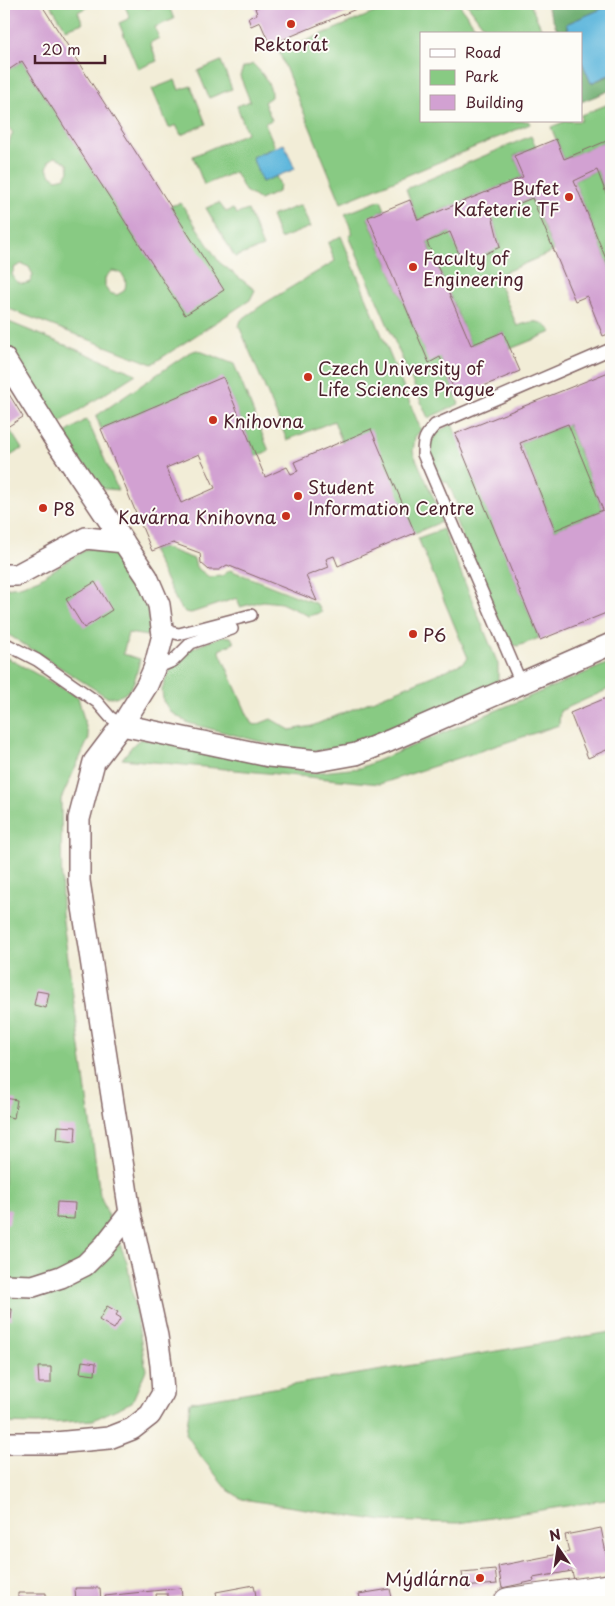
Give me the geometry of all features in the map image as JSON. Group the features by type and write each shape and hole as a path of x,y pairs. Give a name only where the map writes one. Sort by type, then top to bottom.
{"street":[{"path":"4,358 52,435 147,577 160,605 163,635 154,669 147,685 122,725 94,762 79,819 79,881 130,1213 157,1336 163,1393 150,1415 132,1429 109,1438 55,1443 4,1442"},
{"path":"4,575 17,575 86,538 124,542"},
{"path":"122,725 269,756 317,762 356,754 390,742 611,644"},
{"path":"4,1285 33,1286 61,1277 85,1265 105,1245 130,1213"},
{"path":"508,1602 553,1599 611,1588"}],"lane":[{"path":"521,683 423,454 423,441 435,425 611,349"},
{"path":"162,628 179,634 251,615"},
{"path":"154,669 173,661 191,643 232,629"},
{"path":"4,643 37,660 98,702 110,717 122,725"}],"green space":[{"path":"50,4 86,4 87,7 78,12 83,23 66,29"},
{"path":"124,4 145,4 147,9 160,4 168,4 174,19 155,27 159,38 150,43 157,61 138,69 119,23 130,18"},
{"path":"395,4 441,4 448,7 459,4 479,32 420,32 420,122 529,122 530,124 341,203 279,52"},
{"path":"467,4 530,4 543,32 488,32"},
{"path":"546,4 611,4 566,24 569,32 558,32"},
{"path":"22,61 185,314 170,206 181,203 219,262 255,290 250,300 152,364 4,307 4,152 13,133 6,124 10,122 4,113 4,73","holes":["55,157 68,164 69,171 65,177 57,179 47,169 49,161","22,264 29,267 33,275 30,282 24,284 17,282 12,274 15,267","111,271 122,274 126,283 124,291 117,295 109,293 105,287 105,278"]},
{"path":"221,61 232,89 209,98 198,71"},
{"path":"582,62 591,83 611,75 611,90 582,102"},
{"path":"253,64 263,75 270,88 271,97 264,102 272,120 265,123 275,147 252,157 262,182 276,176 280,185 278,192 260,200 245,191 235,172 204,185 193,156 247,133 237,106 250,101 240,76 243,68"},
{"path":"175,80 179,90 191,86 206,124 181,135 176,125 169,128 152,89"},
{"path":"611,103 611,139 564,159 551,127 564,122 582,122 582,115"},
{"path":"531,136 536,147 514,156 523,177 418,220 406,189"},
{"path":"597,170 611,202 611,271 574,181"},
{"path":"532,198 554,251 496,276 517,326 536,322 544,324 552,332 510,349 503,332 471,345 427,242 450,232 500,247 492,215"},
{"path":"381,200 385,210 368,218 429,362 440,357 459,404 428,418 349,236 353,234 345,214"},
{"path":"219,203 226,212 233,209 237,214 248,210 263,247 235,257 206,208"},
{"path":"301,205 310,227 280,239 271,216"},
{"path":"341,236 421,430 415,437 413,452 440,512 441,522 415,533 342,442 334,421 287,440 239,326 241,320 265,303 335,261 328,243"},
{"path":"4,320 136,374 56,425 4,342"},
{"path":"197,350 234,364 269,451 256,456 223,378 101,429 96,416 190,352"},
{"path":"87,419 118,490 96,488 64,437 64,434"},
{"path":"452,424 539,638 518,646 509,644 454,517 459,509 448,483 440,479 428,452 435,433"},
{"path":"568,424 603,510 555,530 520,443"},
{"path":"8,427 22,449 4,458 4,429"},
{"path":"443,529 498,664 498,679 495,686 357,744 311,752 289,749 188,723 171,712 163,701 162,690 174,663 186,651 222,636 231,637 234,643 219,650 251,723 256,725 271,719 290,730 312,726 463,663 468,658 418,538"},
{"path":"101,547 112,550 124,561 135,577 146,603 151,628 147,636 128,633 123,654 140,659 131,687 122,695 116,697 107,697 4,632 4,588 20,586 39,579 87,549"},
{"path":"162,547 194,559 196,567 209,577 222,576 230,570 317,604 322,612 309,616 281,603 263,601 240,607 237,598 191,613 185,612 179,606 152,551"},
{"path":"4,656 78,697 89,738 61,799 62,914 100,1195 127,1262 146,1370 132,1402 93,1420 37,1424 4,1423"},
{"path":"611,662 611,688 560,711 559,725 380,784 122,759 140,739 171,743 311,773 360,768"},
{"path":"611,1332 611,1499 459,1523 383,1521 242,1499 228,1490 202,1458 186,1434 190,1402"}],"water":[{"path":"611,5 611,74 591,83 582,62 582,32 569,32 566,24"},
{"path":"284,144 295,169 262,182 252,157"}],"building":[{"path":"4,4 41,4 224,290 185,315 22,61 4,73"},
{"name":"Rektorát","path":"266,4 368,4 270,45 260,22 251,26 248,18 257,14 255,8"},
{"name":"Faculty of Engineering","path":"556,139 564,159 611,139 611,206 597,170 574,181 611,271 611,333 603,336 587,296 575,301 532,198 492,215 500,247 463,264 450,232 427,242 471,345 503,332 520,371 457,397 440,357 429,363 368,217 410,200 418,220 523,177 514,156"},
{"path":"611,371 611,611 540,640 455,434","holes":["568,424 603,510 555,530 520,443"]},
{"name":"Student Information Centre","path":"223,377 265,477 287,467 291,474 298,471 294,462 371,429 415,533 338,566 334,556 326,559 329,567 306,576 317,601 227,565 219,570 209,570 201,563 200,553 173,543 152,551 101,429","holes":["199,454 215,488 181,503 166,468"]},
{"path":"4,386 23,417 4,429"},
{"path":"95,582 112,610 84,628 66,599"},
{"path":"611,696 611,748 588,758 570,713"},
{"path":"37,991 49,993 46,1008 34,1005"},
{"path":"4,1098 17,1100 14,1118 4,1116"},
{"path":"58,1126 76,1127 75,1142 57,1140"},
{"path":"57,1202 75,1203 74,1219 56,1218"},
{"path":"4,1209 11,1210 9,1224 4,1223"},
{"path":"107,1306 118,1312 116,1315 121,1318 114,1329 99,1320"},
{"path":"4,1309 12,1309 11,1319 4,1319"},
{"path":"82,1361 96,1363 95,1375 80,1373"},
{"path":"38,1367 51,1367 51,1383 39,1383"},
{"path":"601,1528 610,1573 574,1580 572,1571 533,1578 534,1581 502,1588 498,1566 569,1552 565,1535"},
{"name":"Mýdlárna","path":"495,1569 497,1584 464,1587 462,1572"},
{"path":"254,1585 257,1602 218,1602 216,1592"},
{"path":"75,1588 100,1588 101,1602 76,1602"},
{"path":"181,1588 182,1597 168,1599 168,1594 156,1594 157,1602 106,1602 105,1596"},
{"path":"390,1589 393,1602 361,1602 359,1594"},
{"path":"18,1593 46,1593 46,1602 18,1602"}],"place":[{"name":"Rektorát","path":"291,24"},
{"name":"Bufet Kafeterie TF","path":"569,197"},
{"name":"Faculty of Engineering","path":"413,267"},
{"name":"Czech University of Life Sciences Prague","path":"308,377"},
{"name":"Knihovna","path":"213,420"},
{"name":"Student Information Centre","path":"298,496"},
{"name":"P8","path":"43,508"},
{"name":"Kavárna Knihovna","path":"286,516"},
{"name":"P6","path":"413,634"},
{"name":"Mýdlárna","path":"480,1578"}]}
